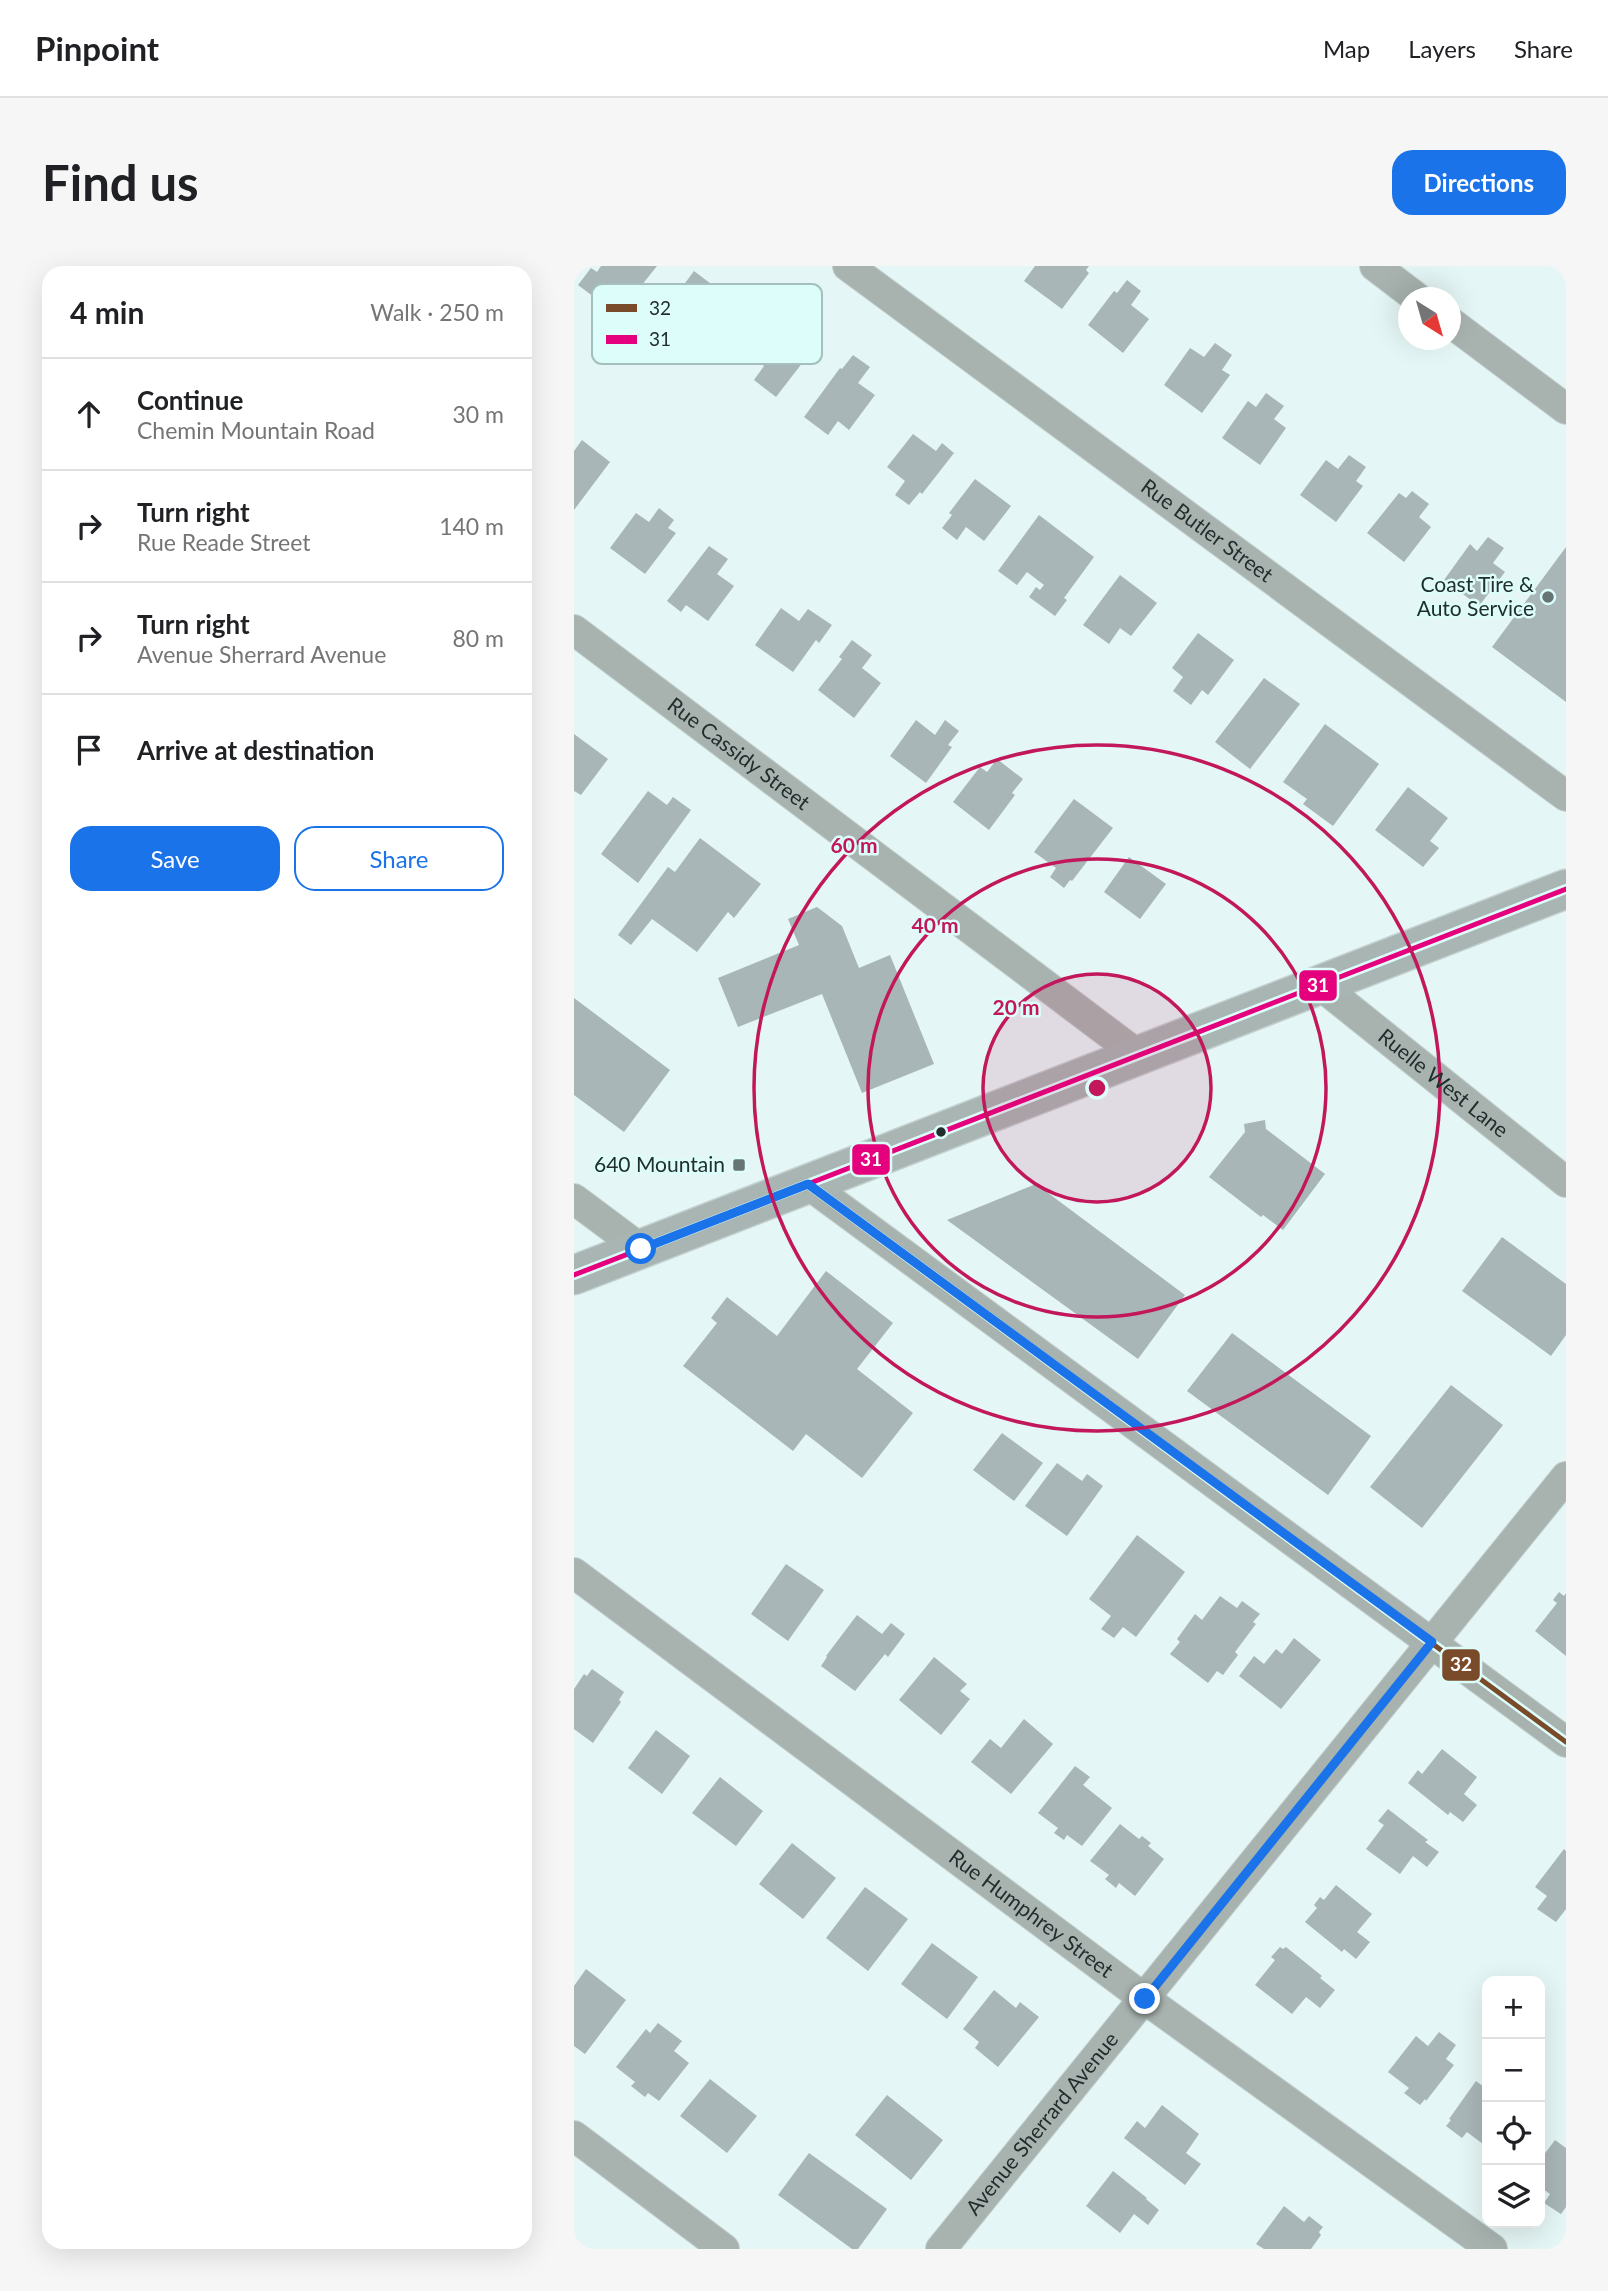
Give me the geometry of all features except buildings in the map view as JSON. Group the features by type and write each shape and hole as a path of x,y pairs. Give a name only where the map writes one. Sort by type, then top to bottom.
{"main road":[{"path":"574,1275 1566,889"}],"street":[{"name":"Rue Butler Street","path":"848,266 1566,796"},
{"path":"1375,266 1403,287"},
{"path":"1461,330 1566,409"},
{"name":"Rue Cassidy Street","path":"574,630 1138,1055"},
{"name":"Ruelle West Lane","path":"1319,984 1566,1182"},
{"path":"808,1184 1566,1742"},
{"path":"574,1199 641,1249"},
{"name":"Avenue Sherrard Avenue","path":"941,2249 1566,1477"},
{"name":"Rue Humphrey Street","path":"574,1573 1145,1999 1492,2249"},
{"path":"574,2136 724,2249"}],"transit line":[{"name":"31","path":"574,1275 1566,889"},
{"name":"32","path":"808,1184 1566,1742"}],"place":[{"name":"Coast Tire & Auto Service","path":"1548,597"},
{"name":"640 Mountain","path":"739,1165"}],"route":[{"path":"641,1249 808,1184 1432,1642 1145,1999"}]}
